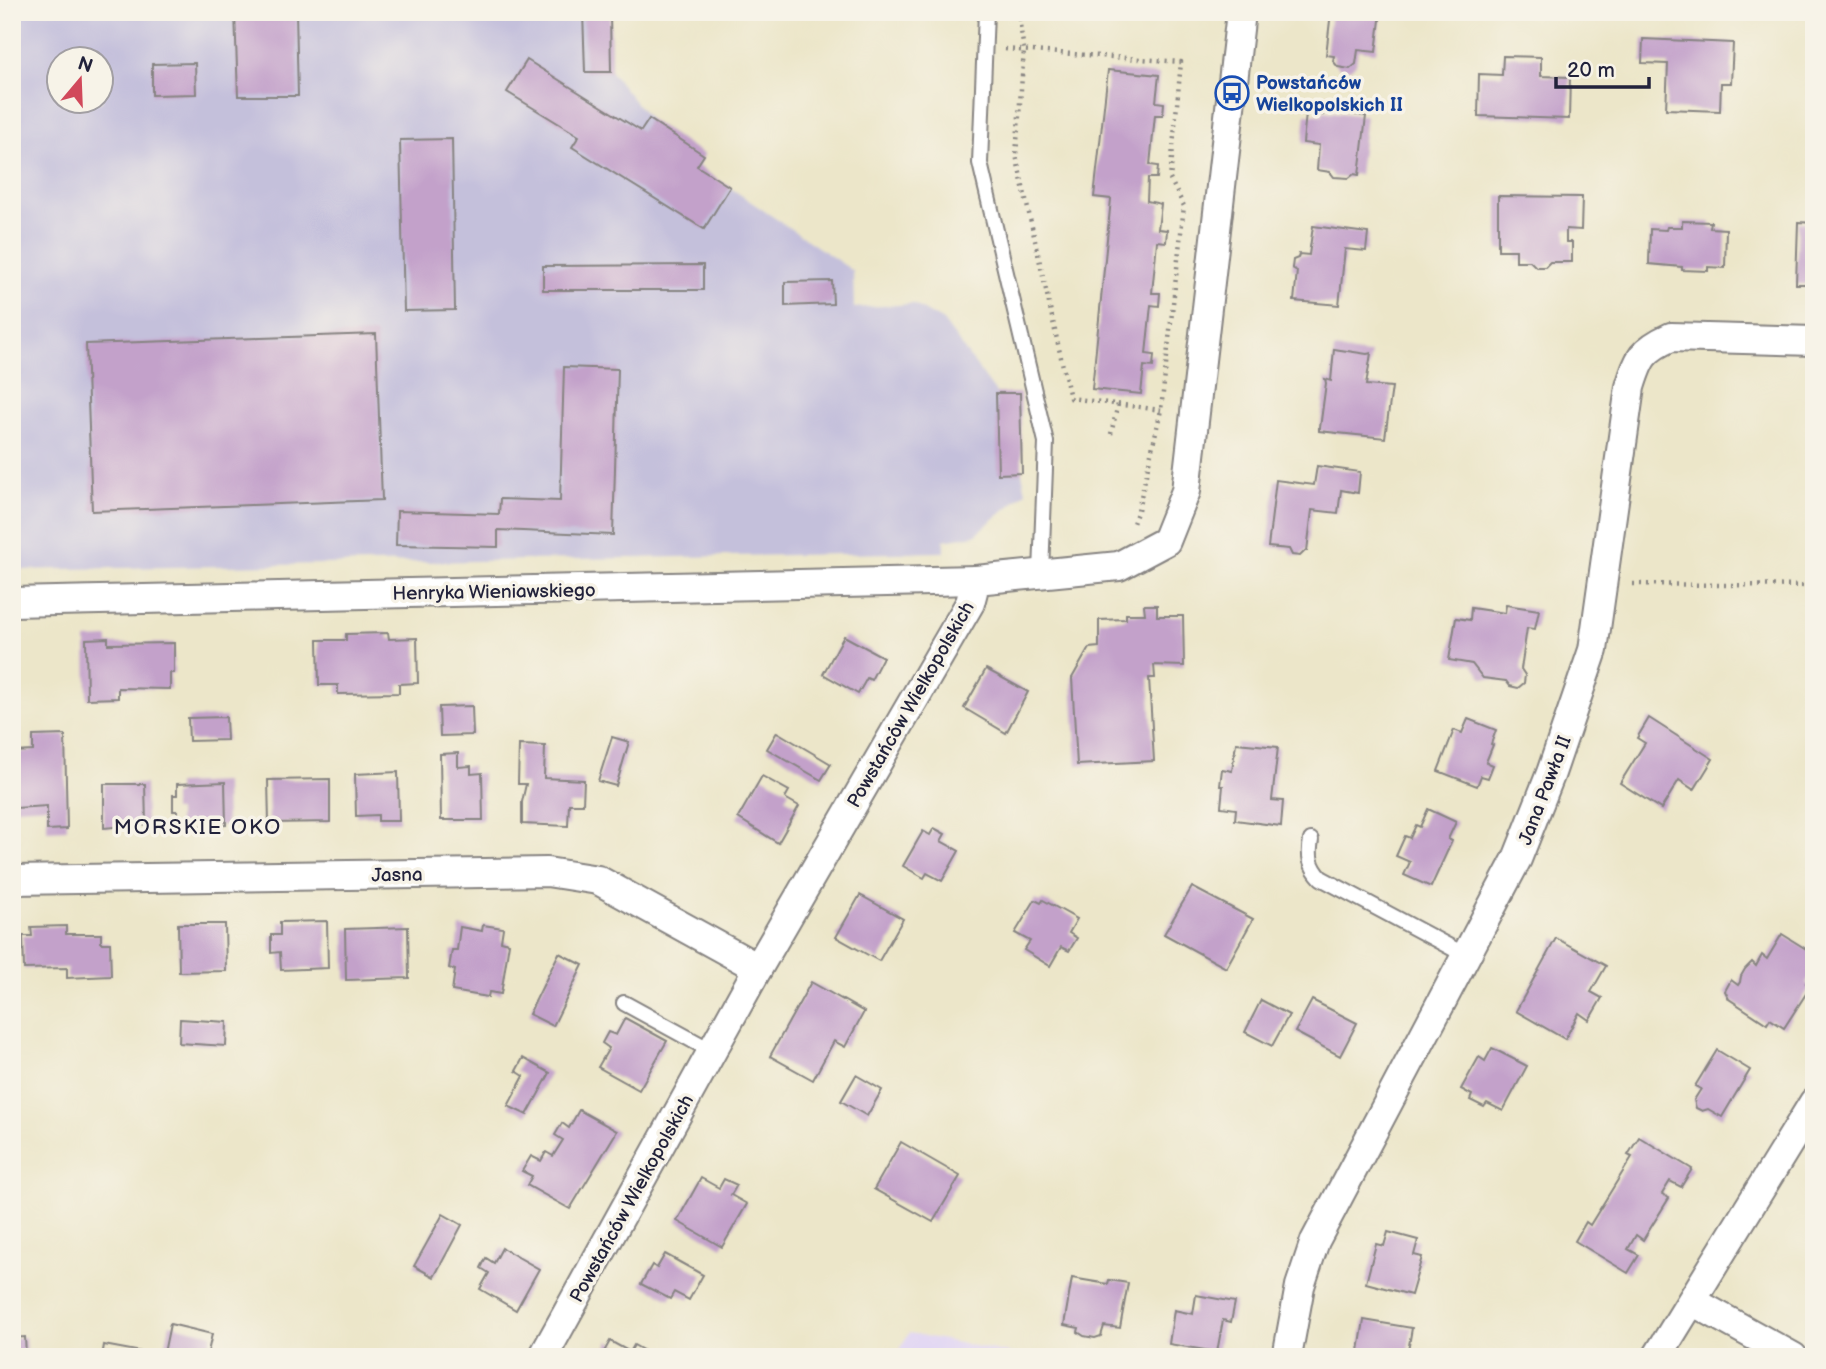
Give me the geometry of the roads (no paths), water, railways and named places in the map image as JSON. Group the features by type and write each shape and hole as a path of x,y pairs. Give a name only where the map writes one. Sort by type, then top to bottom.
{"street":[{"name":"Powstańców Wielkopolskich","path":"543,1357 758,968 970,603 976,580 1119,566 1166,541 1186,491 1241,12"},
{"name":"Jana Pawła II","path":"1287,1357 1300,1286 1315,1241 1517,859 1556,760 1593,650 1630,387 1637,362 1651,346 1671,337 1814,341"},
{"name":"Henryka Wieniawskiego","path":"12,602 976,580"},
{"name":"Jasna","path":"12,880 547,872 598,880 758,968"},
{"path":"1657,1357 1814,1102"},
{"path":"1692,1300 1793,1357"}],"lane":[{"path":"986,12 980,163 1046,442 1041,573"},
{"path":"1311,840 1310,862 1321,878 1467,956"},
{"path":"624,1003 712,1051"}],"place":[{"name":"Powstańców Wielkopolskich II","path":"1232,93"}],"district":[{"name":"MORSKIE OKO","path":"198,827"}]}
